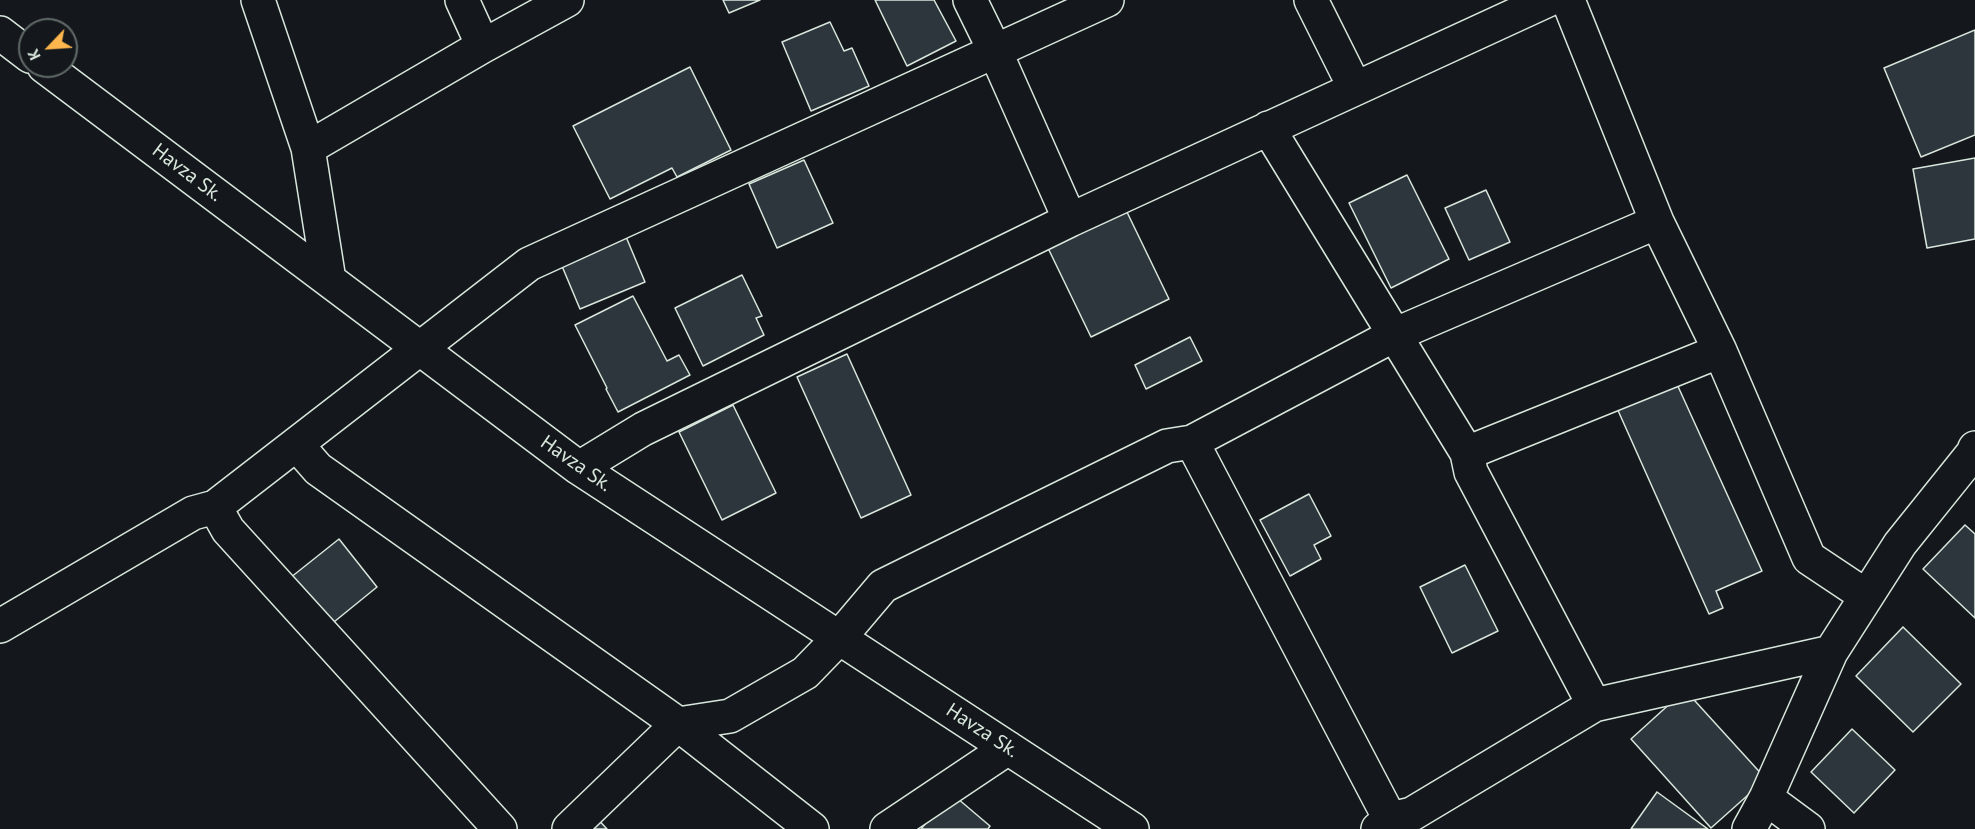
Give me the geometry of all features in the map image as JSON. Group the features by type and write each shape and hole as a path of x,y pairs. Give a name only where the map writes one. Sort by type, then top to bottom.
{"street":[{"path":"258,0 308,148 328,280"},
{"path":"462,0 483,46"},
{"path":"308,148 567,0"},
{"path":"970,0 1070,220"},
{"path":"0,626 193,513 215,507 529,264 1107,0"},
{"path":"1311,0 1355,88"},
{"path":"579,468 643,429 1070,220 1548,0"},
{"path":"1568,0 1658,222 1720,351 1809,558 1866,596"},
{"path":"0,33 18,47"},
{"name":"Havza Sk.","path":"60,78 579,468 1132,829"},
{"path":"1268,128 1467,453 1471,472 1594,705"},
{"path":"569,829 678,724 730,716 805,673 839,638 883,586 1167,446 1192,442 1394,335 1658,222"},
{"path":"1467,453 1720,351"},
{"path":"1192,442 1384,824 1412,814 1594,705 1831,652"},
{"path":"297,445 318,469 678,724 812,829"},
{"path":"1749,829 1766,798 1831,652 1900,544 1974,452"},
{"path":"215,507 228,530 500,829"},
{"path":"887,829 1008,748"},
{"path":"1766,798 1808,829"}],"building":[{"path":"723,0 760,0 729,13"},
{"path":"875,0 934,0 956,41 907,66"},
{"path":"830,22 844,51 852,48 869,86 811,111 782,42"},
{"path":"1975,30 1975,135 1921,157 1884,68"},
{"path":"690,67 731,150 677,177 672,168 610,199 573,126"},
{"path":"1975,158 1975,239 1927,248 1913,169"},
{"path":"804,160 833,223 777,248 749,184"},
{"path":"1407,175 1449,259 1391,288 1349,203"},
{"path":"1486,190 1510,242 1469,260 1445,208"},
{"path":"1125,208 1169,299 1091,337 1047,246"},
{"path":"624,232 645,282 580,309 559,259"},
{"path":"742,275 762,316 756,318 764,335 703,366 675,308"},
{"path":"633,296 667,361 679,355 690,375 618,412 575,325"},
{"path":"1190,337 1202,361 1146,389 1135,365"},
{"path":"847,354 911,495 861,518 797,377"},
{"path":"1671,371 1762,571 1716,591 1723,608 1709,614 1612,397"},
{"path":"733,405 776,493 722,520 679,432"},
{"path":"1309,494 1331,536 1314,545 1321,559 1290,576 1260,520"},
{"path":"1965,525 1975,534 1975,618 1923,569"},
{"path":"339,539 377,587 329,626 290,578"},
{"path":"1465,565 1498,631 1452,653 1420,587"},
{"path":"1903,627 1961,684 1913,732 1856,676"},
{"path":"1685,690 1766,779 1711,828 1631,739"},
{"path":"1852,729 1895,770 1854,813 1811,772"},
{"path":"1657,792 1708,829 1631,829"},
{"path":"951,793 990,826 988,829 921,829"},
{"path":"593,814 607,829 577,829"}]}
